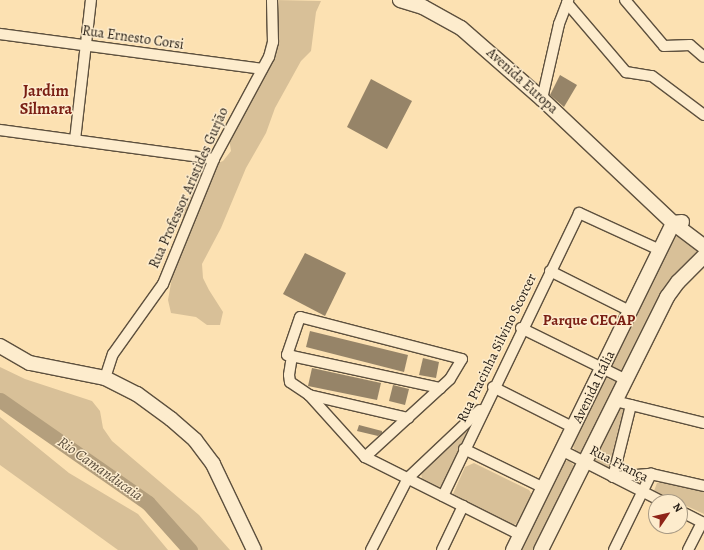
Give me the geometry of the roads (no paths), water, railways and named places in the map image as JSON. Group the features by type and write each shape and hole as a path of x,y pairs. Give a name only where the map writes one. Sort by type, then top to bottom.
{"street":[{"path":"74,140 91,0"},
{"name":"Rua Professor Aristides Gurjão","path":"105,378 113,354 163,284 214,159 262,70 273,42 272,0"},
{"name":"Avenida Europa","path":"400,0 423,7 461,28 542,99 673,223 704,246"},
{"path":"624,0 664,46 690,45 704,57"},
{"path":"542,99 559,24 568,2 626,72 652,76 704,115"},
{"name":"Rua Ernesto Corsi","path":"0,34 262,70"},
{"path":"0,130 214,159"},
{"name":"Avenida Europa","path":"631,184 699,231"},
{"name":"Rua Pracinha Silvino Scorcer","path":"443,496 521,328 579,212 660,250"},
{"path":"673,223 679,221 699,231"},
{"name":"Avenida Itália","path":"513,550 673,223"},
{"name":"Avenida Itália","path":"541,550 667,297 704,256"},
{"path":"550,270 630,311"},
{"path":"689,271 704,270"},
{"path":"365,457 450,379 462,359 300,317 287,355 440,388"},
{"path":"521,328 626,380"},
{"path":"0,346 30,364 105,378 136,394 195,440 213,464 229,493 242,530 254,550"},
{"path":"292,356 289,375 290,382 309,395 365,457 521,535"},
{"path":"493,388 574,428"},
{"path":"309,395 408,418"},
{"path":"615,401 704,423"},
{"path":"631,405 613,477 651,474 704,486"},
{"path":"371,550 408,478 483,408"},
{"path":"464,450 544,488"},
{"name":"Rua França","path":"562,451 648,495"},
{"path":"614,550 651,474"},
{"path":"442,550 463,506"},
{"path":"688,515 703,522 688,550"}],"waterway":[{"name":"Rio Camanducaia","path":"0,400 148,503 190,550"}],"district":[{"name":"Jardim Silmara","path":"46,100"},
{"name":"Parque CECAP","path":"589,321"}]}
